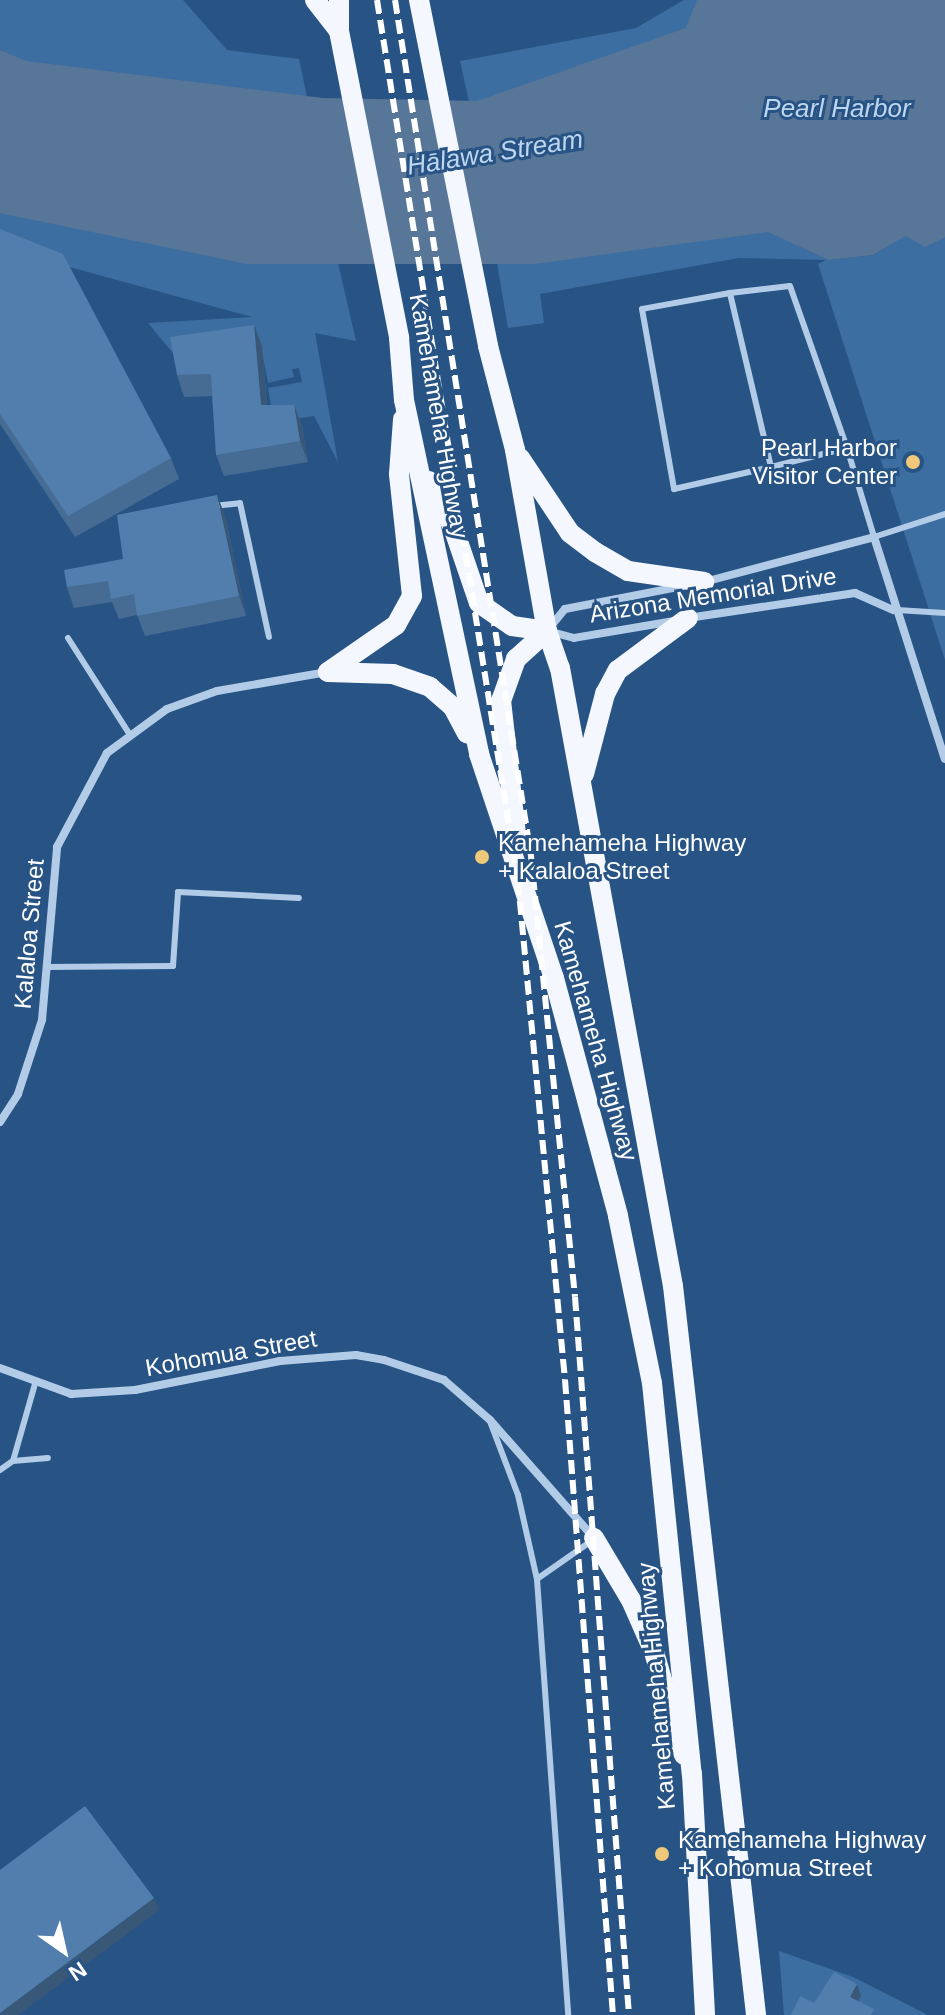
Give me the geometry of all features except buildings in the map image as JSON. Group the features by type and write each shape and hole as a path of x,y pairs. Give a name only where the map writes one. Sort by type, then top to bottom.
{"main road":[{"path":"315,0 339,31"},
{"name":"Kamehameha Highway","path":"339,0 339,31 399,338 404,400 479,754 523,880 618,1216 652,1383 692,1774 705,2015"},
{"name":"Kamehameha Highway","path":"419,0 488,346 515,450 547,631 582,781 673,1286 756,2015"},
{"path":"328,672 396,625 412,596 399,474 404,400"},
{"path":"515,450 570,533 595,552 628,571 704,582"},
{"path":"419,460 453,527 479,603 512,626 547,631"},
{"path":"582,781 605,694 618,670 688,618"},
{"path":"523,880 501,701 516,659 547,631"},
{"path":"328,672 393,674 430,687 453,707 479,754"},
{"path":"594,1538 631,1600 654,1652 671,1723 692,1774"}],"street":[{"name":"Arizona Memorial Drive","path":"874,537 704,582 565,609 547,631 574,638 855,593 893,610"},
{"path":"874,537 893,610 945,759"},
{"name":"Kalaloa Street","path":"0,1122 31,1061 42,1020 57,847 107,753 167,709 217,691 328,672"},
{"name":"Kohomua Street","path":"0,1368 35,1384 71,1394 135,1390 280,1361 356,1355 444,1380 490,1420 594,1538"}],"lane":[{"path":"847,448 674,489 642,309 790,286 847,448 874,537 945,514"},
{"path":"730,293 771,467"},
{"path":"209,507 240,503 269,637"},
{"path":"893,610 945,613"},
{"path":"68,638 130,735"},
{"path":"46,967 173,966 178,892 299,898"},
{"path":"13,1461 35,1384"},
{"path":"490,1420 518,1495 537,1579 568,2015"},
{"path":"0,1470 13,1461 48,1458"},
{"path":"537,1579 594,1538"}],"shaded area":[{"path":"0,0 183,0 227,50 299,59 320,159 0,95"},
{"path":"684,0 712,0 715,32 485,175 460,61 636,28"},
{"path":"0,164 333,241 356,341 315,333 338,462 314,416 274,422 268,388 302,382 299,368 292,369 294,377 268,383 261,347 177,358 148,323 252,317 66,266 0,240"},
{"path":"771,213 830,260 873,255 906,236 945,237 945,660 818,264 826,260 739,258 540,294 544,323 508,328 490,222"},
{"path":"779,1951 853,1977 928,2015 784,2015"}],"water":[{"path":"697,0 945,0 945,237 925,247 906,236 873,255 829,260 768,232 534,264 247,264 0,213 0,50 26,61 323,98 477,101 686,28"}],"railway":[{"path":"377,0 518,881 565,1380 613,2015"},
{"path":"395,0 531,856 575,1297 629,2015"}],"place":[{"name":"Pearl Harbor Visitor Center","path":"913,462"},
{"name":"Kamehameha Highway + Kalaloa Street","path":"482,857"},
{"name":"Kamehameha Highway + Kohomua Street","path":"662,1854"}],"water label":[{"name":"Pearl Harbor","path":"837,109"},
{"name":"Hālawa Stream","path":"495,153"}]}
